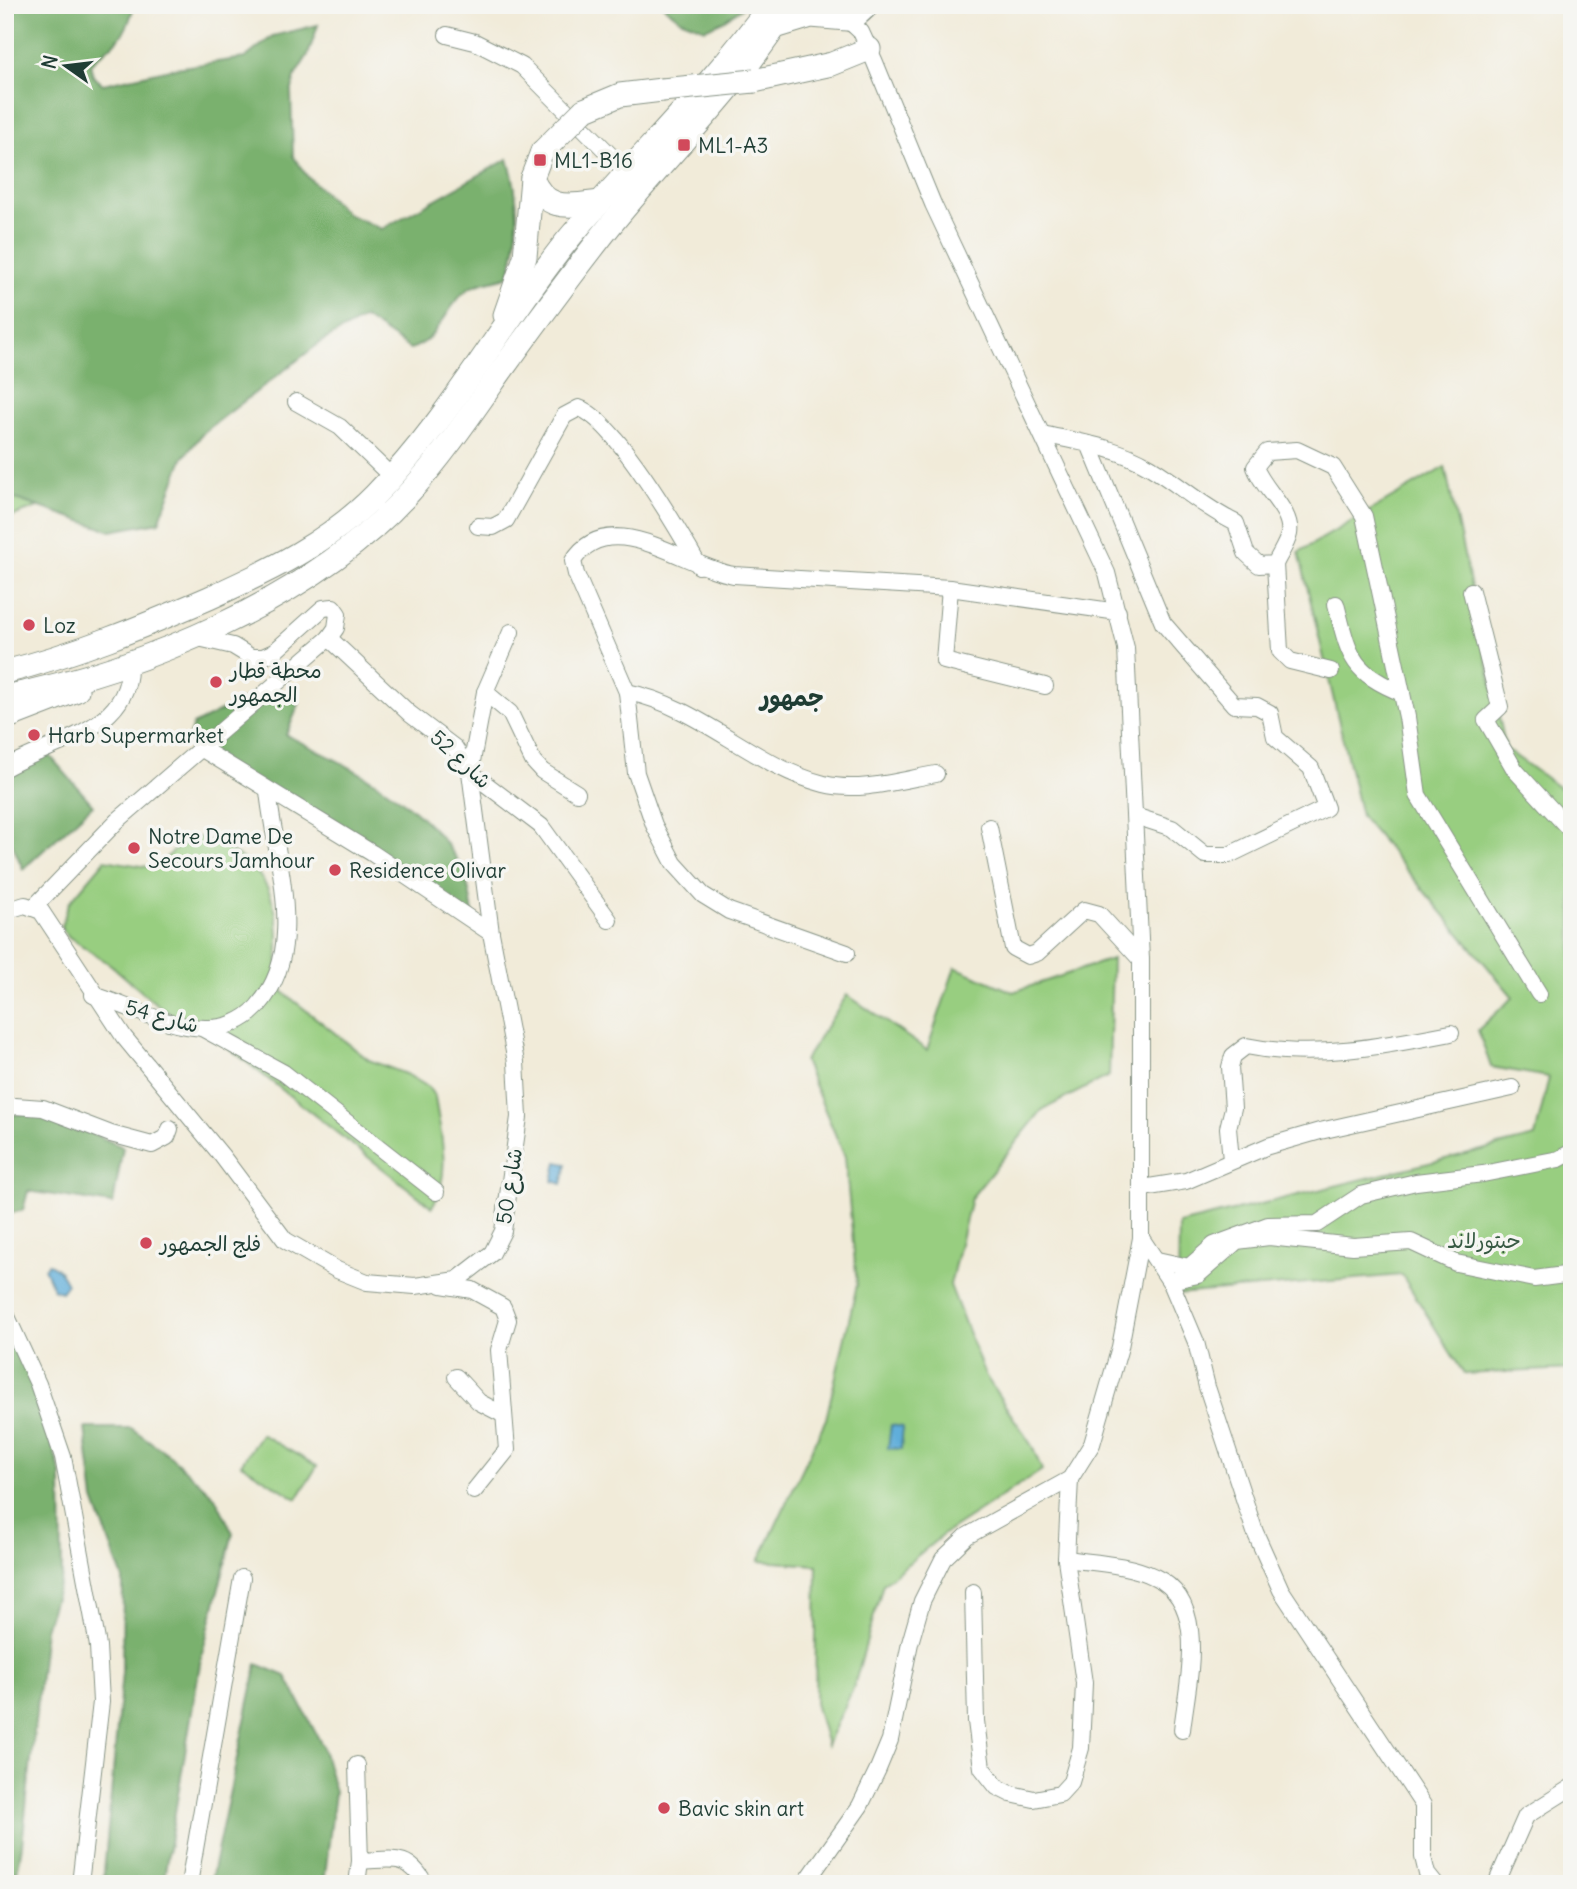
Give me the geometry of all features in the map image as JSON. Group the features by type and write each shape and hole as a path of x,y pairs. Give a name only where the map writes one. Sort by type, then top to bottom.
{"highway":[{"path":"5,673 127,634 254,579 331,532 392,477 445,412 538,279 600,202 738,50 773,16 789,5"},
{"path":"773,16 845,15"},
{"path":"5,697 107,673 192,637 320,569 360,539 406,496 455,437 549,303 615,219 748,65 773,16"},
{"path":"502,332 506,307 528,241 532,177 542,152 584,110 620,95 754,81 821,68 869,49"},
{"path":"532,177 538,192 551,202 567,205 600,202"},
{"path":"5,718 51,702 107,673"}],"main road":[{"path":"845,15 870,5"}],"street":[{"path":"805,1884 860,1806 878,1769 890,1740 910,1643 922,1601 943,1559 967,1536 1070,1479 1091,1444 1120,1347 1141,1238 1143,1188 1141,960 1135,816 1126,648 1118,612 1107,573 933,204 869,49 845,15"},
{"path":"447,35 475,42 522,66 627,172"},
{"path":"296,402 340,427 392,477"},
{"path":"478,526 493,527 506,520 564,416 579,408 617,441 673,520 699,566"},
{"path":"1042,434 1114,449 1148,466 1206,508 1236,523 1245,553 1259,565 1275,564"},
{"path":"1089,443 1163,623 1234,705 1256,706 1270,713 1275,737 1311,768 1326,808 1229,855 1205,855 1172,828 1135,816"},
{"path":"1331,671 1290,661 1280,651 1275,564 1289,534 1289,517 1261,482 1255,467 1267,452 1297,450 1332,467 1364,516 1402,693 1418,795 1539,994"},
{"path":"847,953 729,911 703,895 687,880 654,825 636,773 627,692 573,561 583,547 591,542 632,538 653,544 699,566 760,578 950,589 1118,612"},
{"path":"950,589 944,661 1045,685"},
{"path":"1471,591 1500,707 1486,720 1515,770 1572,832"},
{"path":"1336,604 1349,655 1374,682 1402,693"},
{"path":"5,911 19,905 35,906 107,830 199,747 329,638 336,628 338,614 330,607 313,615 268,656 251,657 233,646 192,637"},
{"path":"233,646 245,611"},
{"name":"شارع 50","path":"35,906 52,926 93,995 124,1037 222,1156 285,1240 337,1270 367,1282 440,1285 457,1280 492,1253 503,1231 519,1117 516,1062 491,933 470,772 485,692 511,632"},
{"name":"شارع 52","path":"329,638 410,714 455,748 470,772 541,826 609,920"},
{"path":"5,768 107,719 124,696 130,679 129,665"},
{"path":"485,692 510,713 533,761 542,771 577,793"},
{"path":"627,692 652,697 686,710 758,754 826,785 871,785 936,774"},
{"path":"199,747 268,792 372,853 491,933"},
{"name":"شارع 54","path":"93,995 167,1021 202,1028 228,1026 243,1019 264,999 282,965 285,921 268,792"},
{"path":"989,827 1013,948 1028,956 1037,953 1084,910 1091,910 1099,914 1141,960"},
{"path":"202,1028 284,1073 436,1192"},
{"path":"1231,1160 1228,1128 1233,1108 1230,1067 1233,1056 1246,1046 1290,1053 1319,1052 1451,1033"},
{"path":"1143,1188 1186,1181 1231,1160 1320,1132 1512,1088"},
{"path":"5,1110 15,1106 43,1108 111,1134 152,1144 167,1137 170,1129"},
{"path":"1157,1261 1189,1267 1214,1245 1268,1225 1317,1224 1361,1195 1416,1182 1559,1159 1572,1152"},
{"path":"1170,1281 1198,1275 1237,1241 1269,1237 1353,1246 1411,1242 1456,1263 1534,1279 1572,1274"},
{"path":"1141,1238 1170,1281 1196,1342 1207,1387 1255,1531 1281,1591 1423,1805 1423,1857 1427,1874 1435,1884"},
{"path":"440,1285 472,1290 503,1307 508,1320 499,1350 507,1450 474,1491"},
{"path":"5,1312 38,1384 63,1457 98,1646 101,1702 80,1884"},
{"path":"456,1377 479,1402 504,1415"},
{"path":"973,1592 976,1721 982,1768 997,1787 1011,1794 1034,1800 1048,1799 1067,1790 1081,1748 1084,1683 1066,1559 1070,1479"},
{"path":"1066,1559 1159,1578 1187,1610 1191,1642 1182,1730"},
{"path":"189,1884 242,1578"},
{"path":"357,1765 360,1861 357,1884"},
{"path":"1496,1884 1526,1816 1572,1787"},
{"path":"360,1861 400,1859 416,1867 425,1884"}],"green space":[{"path":"5,5 134,5 123,33 90,64 93,76 103,84 175,68 245,58 273,36 318,25 308,55 296,74 291,93 293,156 307,176 347,214 382,229 508,159 515,188 517,218 509,276 467,290 428,339 410,349 364,318 321,342 204,432 183,458 159,522 111,531 5,495"},
{"path":"662,5 746,5 723,21 705,29 680,19"},
{"name":"حبتورلاند","path":"1445,467 1506,749 1572,797 1572,1369 1464,1374 1402,1275 1178,1294 1179,1224 1535,1137 1549,1077 1491,1067 1478,1030 1513,997 1361,816 1299,552"},
{"path":"5,495 38,507 5,519"},
{"path":"264,689 299,704 286,735 361,773 384,788 407,804 446,843 464,872 474,919 191,750 189,737 193,725"},
{"path":"43,748 93,805 23,869 5,828 5,781"},
{"path":"199,837 235,853 260,876 268,889 277,923 278,975 283,992 369,1060 408,1075 428,1087 435,1097 442,1139 443,1167 442,1181 432,1207 217,1039 175,1017 111,965 69,937 61,927 69,903 105,860 154,868 176,849"},
{"path":"1112,959 1109,1076 1042,1110 971,1198 950,1285 985,1375 1032,1446 1042,1470 944,1534 883,1584 854,1686 827,1745 815,1703 817,1565 759,1561 826,1419 857,1285 845,1157 804,1061 847,995 927,1050 955,967 1013,992"},
{"path":"25,1113 52,1116 123,1147 113,1204 28,1191 23,1210 5,1215 5,1116"},
{"path":"5,1321 22,1345 61,1474 62,1576 45,1629 22,1845 15,1884 5,1884"},
{"path":"85,1428 131,1428 168,1454 215,1497 233,1533 201,1658 163,1884 103,1884 122,1672 123,1579 94,1500"},
{"path":"261,1434 317,1466 297,1499 241,1464"},
{"path":"257,1664 286,1676 322,1745 335,1792 324,1884 210,1884"}],"water":[{"path":"557,1162 567,1164 562,1184 553,1181"},
{"path":"48,1264 58,1269 67,1284 61,1292 53,1289 44,1268"},
{"path":"891,1425 903,1427 901,1449 888,1448"}],"place":[{"name":"ML1-A3","path":"684,145"},
{"name":"ML1-B16","path":"540,160"},
{"name":"Loz","path":"29,625"},
{"name":"محطة قطار الجمهور","path":"216,682"},
{"name":"Harb Supermarket","path":"34,735"},
{"name":"Notre Dame De Secours Jamhour","path":"134,848"},
{"name":"Residence Olivar","path":"335,870"},
{"name":"فلج الجمهور","path":"146,1243"},
{"name":"Bavic skin art","path":"664,1808"}],"district":[{"name":"جمهور","path":"792,697"}]}
